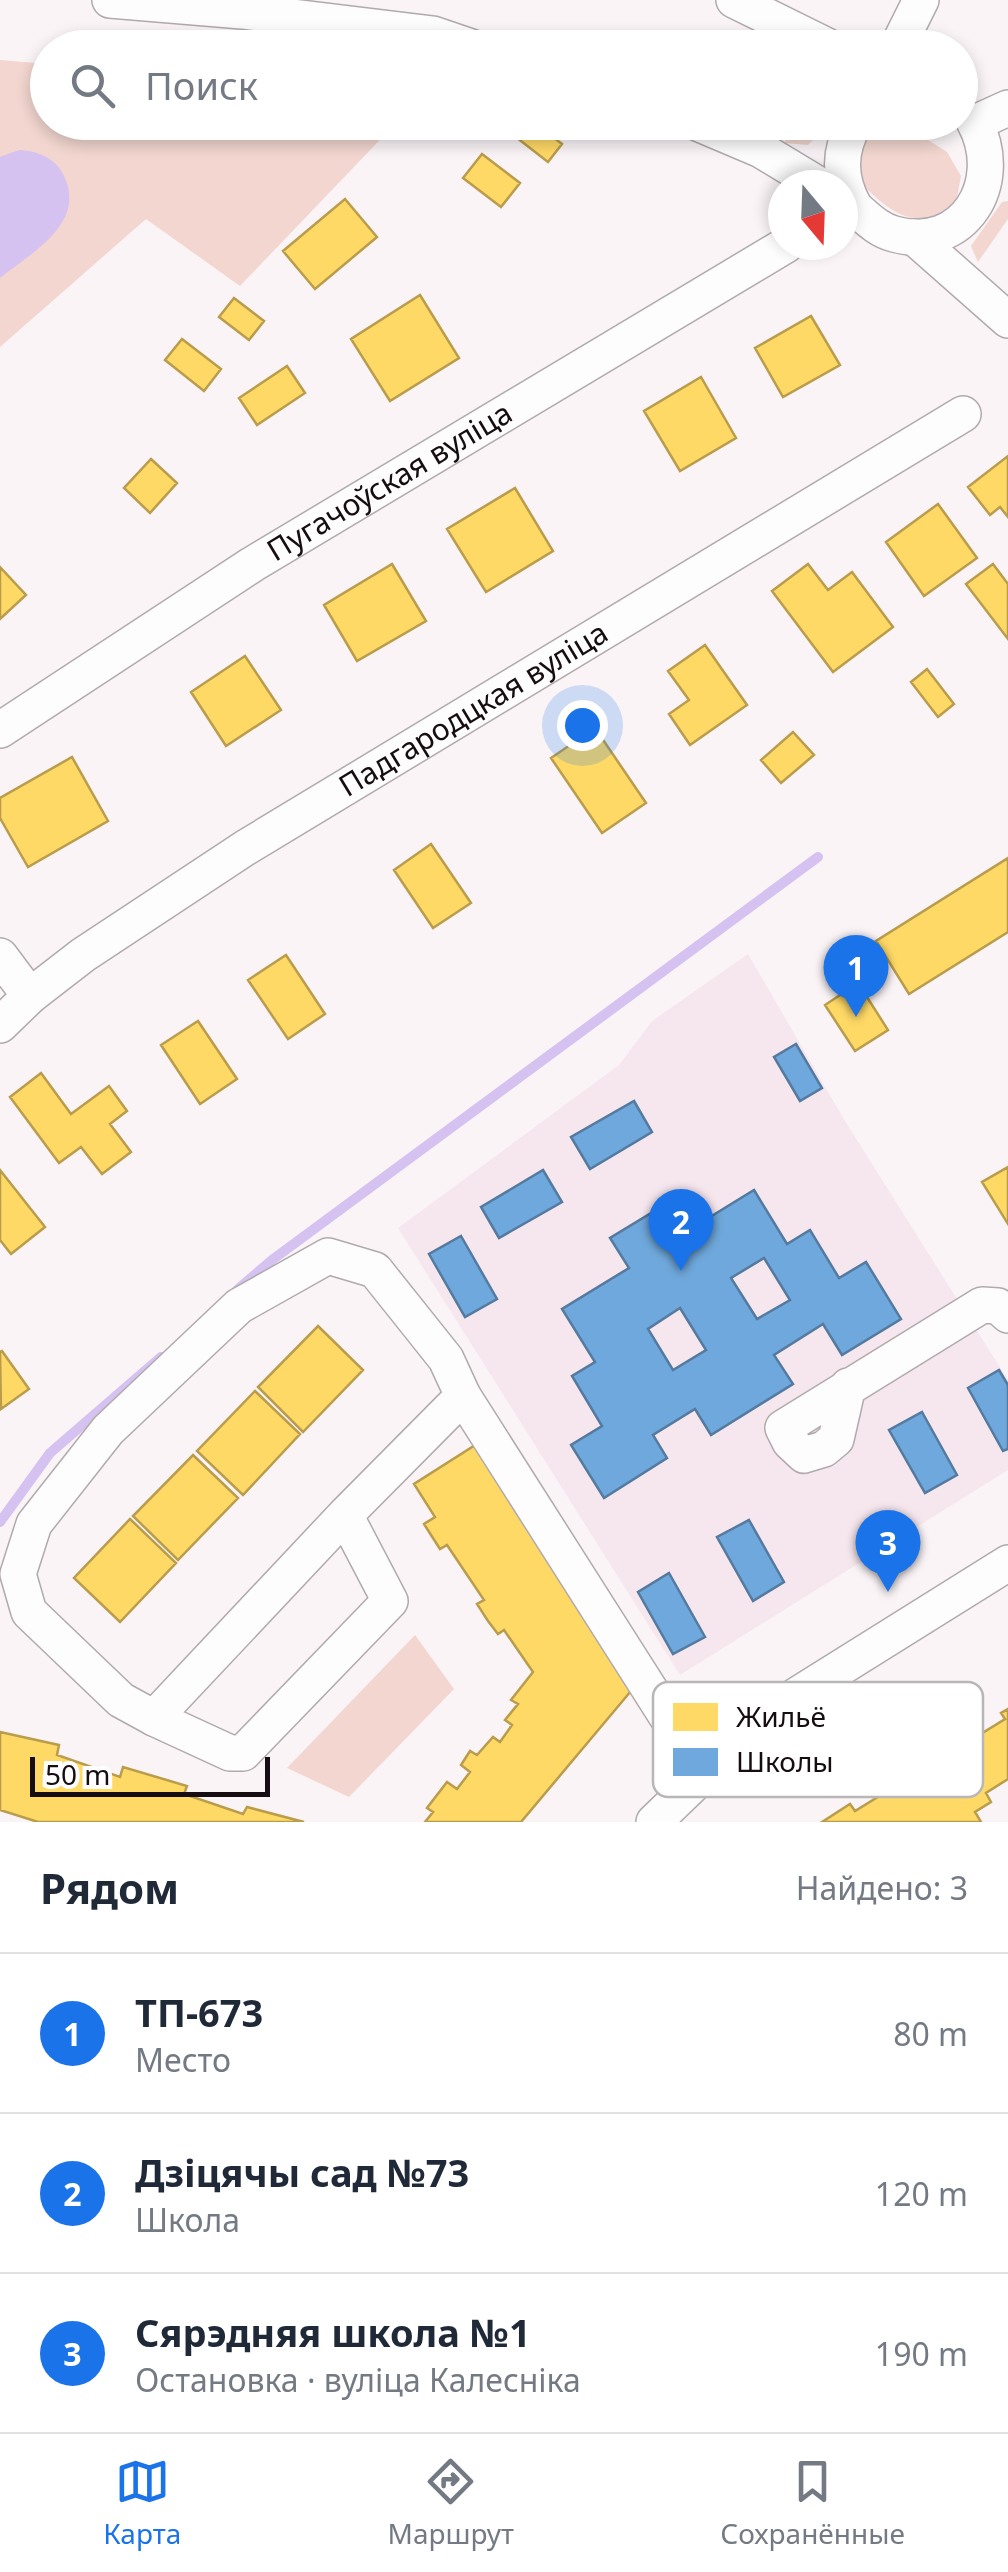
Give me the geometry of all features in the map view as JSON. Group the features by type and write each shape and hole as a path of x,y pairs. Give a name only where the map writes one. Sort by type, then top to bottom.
{"street":[{"path":"110,0 175,3 400,30"},
{"path":"734,0 795,30"},
{"path":"906,30 921,0"},
{"path":"978,114 1008,108"},
{"path":"978,125 1008,153"},
{"path":"858,214 890,234 914,237 954,226 970,212 982,193 986,151 978,135"},
{"path":"737,140 794,170"},
{"path":"842,170 846,140"},
{"path":"914,237 1008,320"},
{"name":"Пугачоўская вуліца","path":"0,730 254,564 768,256"},
{"name":"Падгародцкая вуліца","path":"0,1025 83,955 245,848 964,414"},
{"path":"0,956 30,996"},
{"path":"345,1515 390,1601 242,1752 230,1753 121,1700 29,1612 18,1574 34,1524 108,1430 240,1306 328,1256 375,1270 446,1360 463,1396 653,1696"},
{"path":"848,1386 982,1305 998,1306 1008,1315"},
{"path":"154,1718 463,1396"},
{"path":"818,1682 1008,1563"},
{"path":"654,1822 680,1797"}],"shaded area":[{"path":"0,60 30,63 30,140 380,140 240,286 146,219 0,347"},
{"path":"786,140 813,140 808,145 784,143"},
{"path":"861,140 928,140 947,152 961,176 956,203 927,218 902,215 858,180"},
{"path":"19,150 39,154 56,164 69,193 68,208 52,235 0,278 0,157"},
{"path":"1008,201 1008,219 978,262 971,246 1002,202"},
{"path":"748,954 845,1121 1008,1380 1008,1470 680,1675 398,1228 619,1065 652,1021"},
{"path":"415,1635 454,1689 349,1797 287,1768"}],"building: Жильё":[{"path":"520,140 557,140 562,144 548,162"},
{"path":"482,154 520,183 501,207 463,178"},
{"path":"345,199 377,237 315,289 283,251"},
{"path":"420,295 459,358 390,401 351,339"},
{"path":"234,298 264,321 249,340 219,317"},
{"path":"811,316 840,365 783,397 755,348"},
{"path":"182,339 221,369 204,391 165,360"},
{"path":"287,366 305,393 257,425 239,398"},
{"path":"701,377 736,438 680,471 644,411"},
{"path":"1008,456 1008,517 1000,507 990,515 968,487"},
{"path":"151,459 177,483 150,513 124,488"},
{"path":"515,488 553,551 486,592 447,529"},
{"path":"938,504 977,558 924,596 886,542"},
{"path":"392,564 426,621 357,661 324,605"},
{"path":"808,564 828,590 852,572 893,627 833,672 772,591"},
{"path":"993,564 1008,584 1008,639 966,584"},
{"path":"0,567 26,595 0,619"},
{"path":"705,645 747,705 690,745 669,714 689,700 668,671"},
{"path":"245,656 281,710 226,746 191,692"},
{"path":"927,669 954,704 938,717 911,682"},
{"path":"595,728 646,803 602,833 551,758"},
{"path":"793,732 814,755 781,783 761,760"},
{"path":"72,757 108,821 28,867 0,818 0,798"},
{"path":"431,844 471,903 433,928 394,870"},
{"path":"1008,858 1008,932 909,994 876,941"},
{"path":"286,955 325,1014 288,1039 248,980"},
{"path":"858,983 888,1030 855,1051 825,1005"},
{"path":"198,1021 237,1079 200,1104 161,1045"},
{"path":"41,1073 71,1114 109,1086 127,1111 110,1124 131,1152 102,1174 81,1147 59,1163 10,1097"},
{"path":"1008,1167 1008,1224 982,1182"},
{"path":"0,1170 45,1227 11,1254 0,1240"},
{"path":"318,1326 363,1370 303,1432 258,1387"},
{"path":"0,1352 29,1389 1,1409"},
{"path":"255,1391 300,1434 243,1495 197,1451"},
{"path":"480,1442 631,1691 521,1822 425,1822 433,1812 427,1808 447,1782 457,1789 470,1772 461,1765 470,1751 477,1755 493,1737 500,1742 512,1725 505,1720 518,1704 511,1700 533,1672 504,1630 498,1634 488,1621 477,1604 484,1600 447,1545 440,1549 424,1524 435,1517 414,1484"},
{"path":"193,1455 238,1498 178,1560 133,1516"},
{"path":"130,1519 176,1563 120,1622 74,1578"},
{"path":"1008,1709 1008,1779 986,1793 991,1802 975,1812 981,1822 822,1822 850,1804 855,1811 878,1797 983,1797 983,1733 1005,1719 1001,1713"},
{"path":"0,1732 59,1745 57,1755 120,1777 123,1767 187,1786 184,1794 243,1814 247,1807 304,1822 38,1822 0,1810"}],"building: Школы":[{"path":"796,1044 822,1088 800,1101 774,1057"},
{"path":"634,1101 652,1132 590,1169 571,1137"},
{"path":"543,1170 562,1202 499,1238 481,1207"},
{"path":"754,1190 787,1244 810,1230 839,1278 866,1262 901,1319 842,1355 823,1324 774,1355 793,1384 711,1435 695,1409 653,1435 667,1458 604,1498 571,1445 602,1426 572,1376 595,1362 562,1309 629,1268 610,1238 666,1204 684,1233","holes":["764,1258 790,1300 757,1319 731,1278","680,1308 706,1350 673,1370 648,1329"]},
{"path":"461,1236 497,1299 465,1317 429,1254"},
{"path":"999,1370 1008,1385 1008,1449 1003,1451 968,1388"},
{"path":"922,1412 957,1475 925,1493 889,1430"},
{"path":"749,1520 784,1582 753,1601 717,1537"},
{"path":"669,1573 705,1637 673,1654 638,1592"}],"waterway":[{"path":"237,1290 272,1260 818,857"},
{"path":"0,1522 50,1453 161,1357"}],"place":[{"name":"ТП-673","path":"856,1017"},
{"name":"Дзіцячы сад №73","path":"681,1271"},
{"name":"Сярэдняя школа №1","path":"888,1592"}]}
